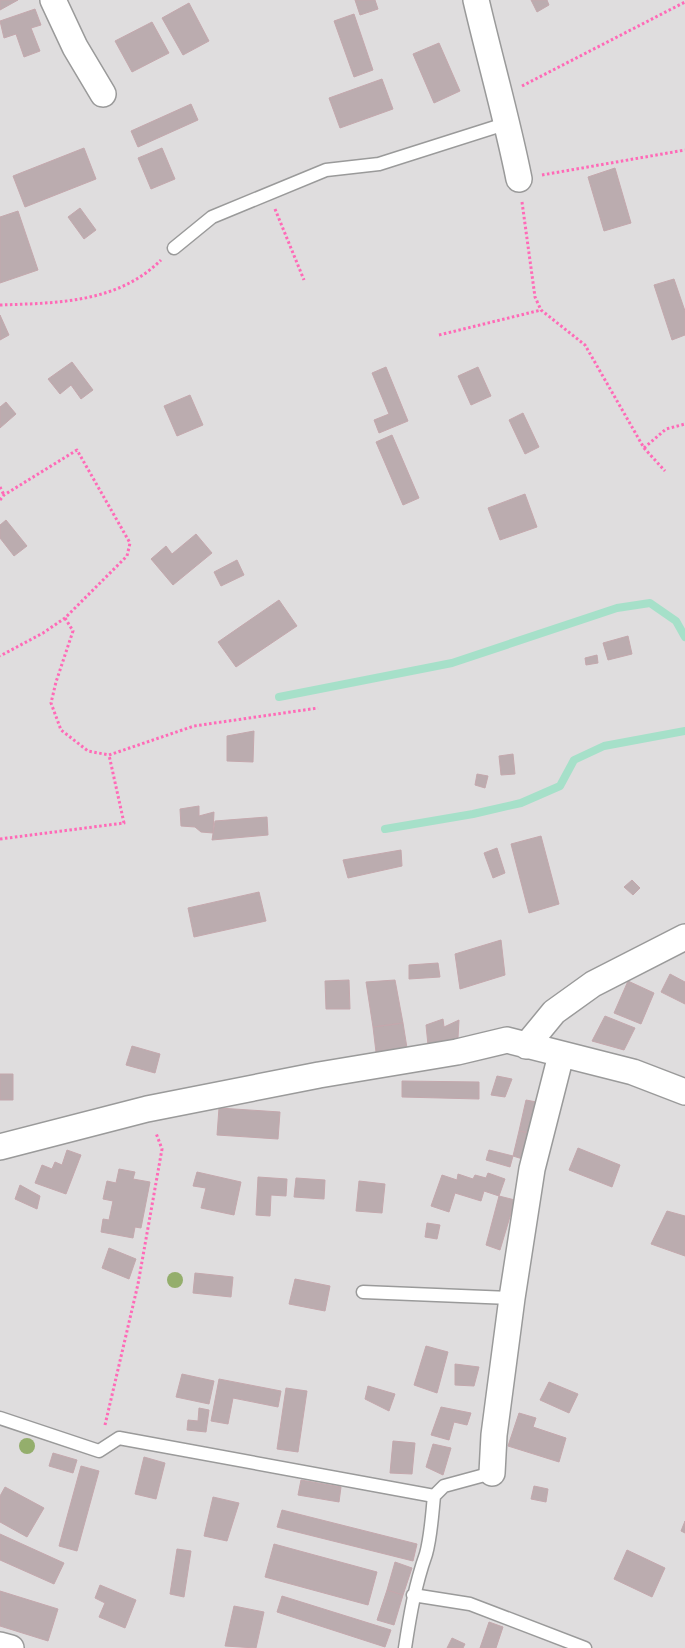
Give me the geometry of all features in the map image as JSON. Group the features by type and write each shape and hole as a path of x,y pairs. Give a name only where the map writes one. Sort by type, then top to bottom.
{"street":[{"path":"53,0 75,47 103,94"},
{"path":"476,0 499,98 508,123 519,179"},
{"path":"526,1046 554,1012 593,984 685,936"},
{"path":"0,1147 147,1109 319,1075 457,1052 507,1040 632,1072 685,1092"},
{"path":"492,1473 494,1435 512,1298 532,1169 561,1055"},
{"path":"0,1645 11,1648"}],"lane":[{"path":"174,248 212,217 268,192 326,170 379,164 508,123"},
{"path":"363,1292 512,1298"},
{"path":"0,1418 99,1451 119,1438 434,1496"},
{"path":"405,1648 413,1595 420,1564 426,1553 434,1496 444,1486 492,1473"},
{"path":"413,1595 470,1604 585,1648"}],"path":[{"path":"499,98 685,2"},
{"path":"665,471 644,448 585,345 541,310 535,297 519,179 685,150"},
{"path":"268,192 304,280"},
{"path":"0,305 50,303 110,293 148,273 174,248"},
{"path":"439,335 541,310"},
{"path":"644,448 666,430 685,424"},
{"path":"0,500 4,495 77,450 130,543 127,556 65,618 43,633 0,656"},
{"path":"0,487 4,495"},
{"path":"65,618 73,631 51,703 61,730 88,751 110,755 194,726 318,708"},
{"path":"0,840 124,822 110,755"},
{"path":"99,1451 138,1284 162,1149 147,1109"}],"shaded area":[{"path":"0,0 685,0 685,1648 0,1648"}],"building":[{"path":"0,0 18,0 0,10"},
{"path":"355,0 375,0 378,9 360,15"},
{"path":"531,0 547,0 549,5 537,12"},
{"path":"189,3 209,41 183,55 162,18"},
{"path":"35,9 41,25 31,28 40,51 24,57 16,34 4,38 0,21"},
{"path":"354,14 373,70 354,77 334,21"},
{"path":"152,22 169,53 132,72 115,41"},
{"path":"439,43 460,91 434,103 413,54"},
{"path":"382,79 393,109 340,128 329,98"},
{"path":"191,104 198,120 138,147 131,131"},
{"path":"84,148 96,179 25,207 13,176"},
{"path":"162,148 175,179 151,189 138,158"},
{"path":"615,168 631,223 604,231 588,177"},
{"path":"80,208 96,230 84,239 68,217"},
{"path":"18,211 38,270 0,283 0,217"},
{"path":"674,279 685,311 685,335 672,340 654,285"},
{"path":"0,315 9,335 0,340"},
{"path":"72,362 93,390 81,399 71,385 60,394 48,379"},
{"path":"386,367 408,421 379,433 374,420 389,414 372,373"},
{"path":"478,367 491,396 471,405 458,376"},
{"path":"190,395 203,425 177,436 164,406"},
{"path":"6,402 16,414 0,428 0,407"},
{"path":"523,413 539,447 525,454 509,420"},
{"path":"392,435 419,498 403,505 376,442"},
{"path":"525,494 537,527 500,540 488,508"},
{"path":"6,520 27,546 14,556 0,538 0,525"},
{"path":"196,534 212,553 173,585 151,559 166,546 172,554"},
{"path":"237,560 244,575 221,586 214,572"},
{"path":"279,600 297,626 236,667 218,642"},
{"path":"628,636 632,654 608,660 603,643"},
{"path":"597,655 598,663 586,665 585,658"},
{"path":"254,731 253,762 227,761 227,736"},
{"path":"513,754 515,774 501,775 499,756"},
{"path":"477,774 488,776 485,788 475,785"},
{"path":"199,806 199,816 214,812 213,833 201,832 195,827 181,826 180,809"},
{"path":"267,817 268,835 212,840 215,821"},
{"path":"541,836 559,904 529,913 511,844"},
{"path":"497,848 505,873 493,878 484,853"},
{"path":"401,850 402,866 348,878 343,860"},
{"path":"632,880 640,888 633,895 624,887"},
{"path":"259,892 266,921 194,937 188,908"},
{"path":"501,940 505,975 460,989 455,954"},
{"path":"438,963 440,977 409,979 409,965"},
{"path":"670,974 685,982 685,1004 661,992"},
{"path":"349,980 350,1009 326,1009 325,981"},
{"path":"395,980 403,1023 373,1027 366,982"},
{"path":"628,981 654,993 641,1024 614,1013"},
{"path":"605,1016 635,1028 624,1050 592,1041"},
{"path":"443,1019 444,1027 459,1020 458,1038 428,1045 426,1025"},
{"path":"403,1023 407,1048 376,1052 373,1027"},
{"path":"132,1046 160,1054 155,1073 126,1065"},
{"path":"0,1074 13,1074 13,1100 0,1100"},
{"path":"497,1076 512,1079 505,1097 491,1095"},
{"path":"402,1081 479,1082 479,1099 402,1097"},
{"path":"526,1100 542,1103 536,1134 519,1131"},
{"path":"219,1108 280,1112 278,1139 217,1135"},
{"path":"519,1131 536,1134 529,1161 513,1156"},
{"path":"578,1148 620,1165 612,1187 569,1170"},
{"path":"67,1150 81,1155 66,1194 35,1183 42,1165 52,1169 55,1162 62,1165"},
{"path":"489,1150 513,1156 510,1167 486,1160"},
{"path":"119,1169 135,1172 133,1179 150,1182 141,1228 135,1227 133,1238 101,1232 103,1219 109,1220 113,1201 103,1199 107,1181 116,1183"},
{"path":"197,1172 241,1182 234,1215 201,1208 206,1188 193,1186"},
{"path":"488,1173 505,1179 499,1196 484,1191 481,1201 455,1193 449,1212 431,1206 442,1175 457,1180 458,1174 473,1179 475,1175 486,1178"},
{"path":"258,1177 287,1179 286,1196 271,1195 270,1216 256,1215"},
{"path":"296,1178 325,1180 324,1199 294,1197"},
{"path":"359,1181 385,1184 382,1213 356,1211"},
{"path":"20,1185 40,1196 37,1209 15,1199"},
{"path":"499,1196 515,1200 500,1250 486,1245"},
{"path":"667,1211 685,1216 685,1256 651,1244"},
{"path":"427,1223 440,1225 437,1239 425,1237"},
{"path":"109,1248 136,1259 129,1279 102,1268"},
{"path":"195,1273 233,1277 231,1297 193,1293"},
{"path":"295,1279 330,1286 325,1311 289,1304"},
{"path":"426,1346 448,1352 437,1393 414,1385"},
{"path":"455,1364 479,1367 474,1386 455,1385"},
{"path":"182,1374 214,1381 209,1404 176,1397"},
{"path":"219,1379 281,1391 278,1407 233,1398 228,1424 211,1421"},
{"path":"549,1382 578,1394 569,1413 540,1400"},
{"path":"368,1386 395,1394 389,1411 365,1399"},
{"path":"286,1388 307,1391 298,1452 277,1449"},
{"path":"441,1407 471,1413 467,1425 454,1422 449,1440 431,1435"},
{"path":"199,1408 209,1410 206,1432 187,1430 188,1420 198,1421"},
{"path":"519,1413 536,1418 533,1427 566,1438 559,1462 508,1446"},
{"path":"393,1441 415,1443 412,1474 390,1473"},
{"path":"433,1444 451,1448 443,1475 426,1467"},
{"path":"53,1453 77,1460 73,1473 49,1466"},
{"path":"144,1457 165,1463 156,1499 135,1494"},
{"path":"81,1466 99,1471 77,1551 59,1546"},
{"path":"301,1480 341,1487 339,1502 298,1495"},
{"path":"534,1486 548,1489 546,1502 531,1499"},
{"path":"5,1487 44,1508 27,1537 0,1522 0,1496"},
{"path":"213,1497 239,1503 227,1541 204,1536"},
{"path":"282,1510 417,1544 413,1561 277,1527"},
{"path":"685,1521 685,1533 681,1531"},
{"path":"0,1534 64,1563 54,1584 0,1560"},
{"path":"274,1544 377,1572 368,1605 265,1577"},
{"path":"177,1549 191,1551 184,1597 170,1594"},
{"path":"627,1550 665,1568 652,1597 614,1579"},
{"path":"395,1562 412,1568 403,1595 387,1590"},
{"path":"100,1585 136,1600 125,1628 99,1617 105,1603 95,1598"},
{"path":"387,1590 403,1595 394,1625 377,1620"},
{"path":"0,1591 58,1609 48,1641 0,1626"},
{"path":"282,1596 391,1630 385,1647 277,1612"},
{"path":"234,1606 264,1612 256,1648 225,1646"},
{"path":"489,1622 503,1627 496,1648 480,1648"},
{"path":"452,1638 465,1644 463,1648 447,1648"}],"waterway":[{"path":"279,697 452,663 617,608 650,603 676,621 685,637"},
{"path":"385,829 473,814 521,803 560,786 574,760 604,746 685,731"}]}
